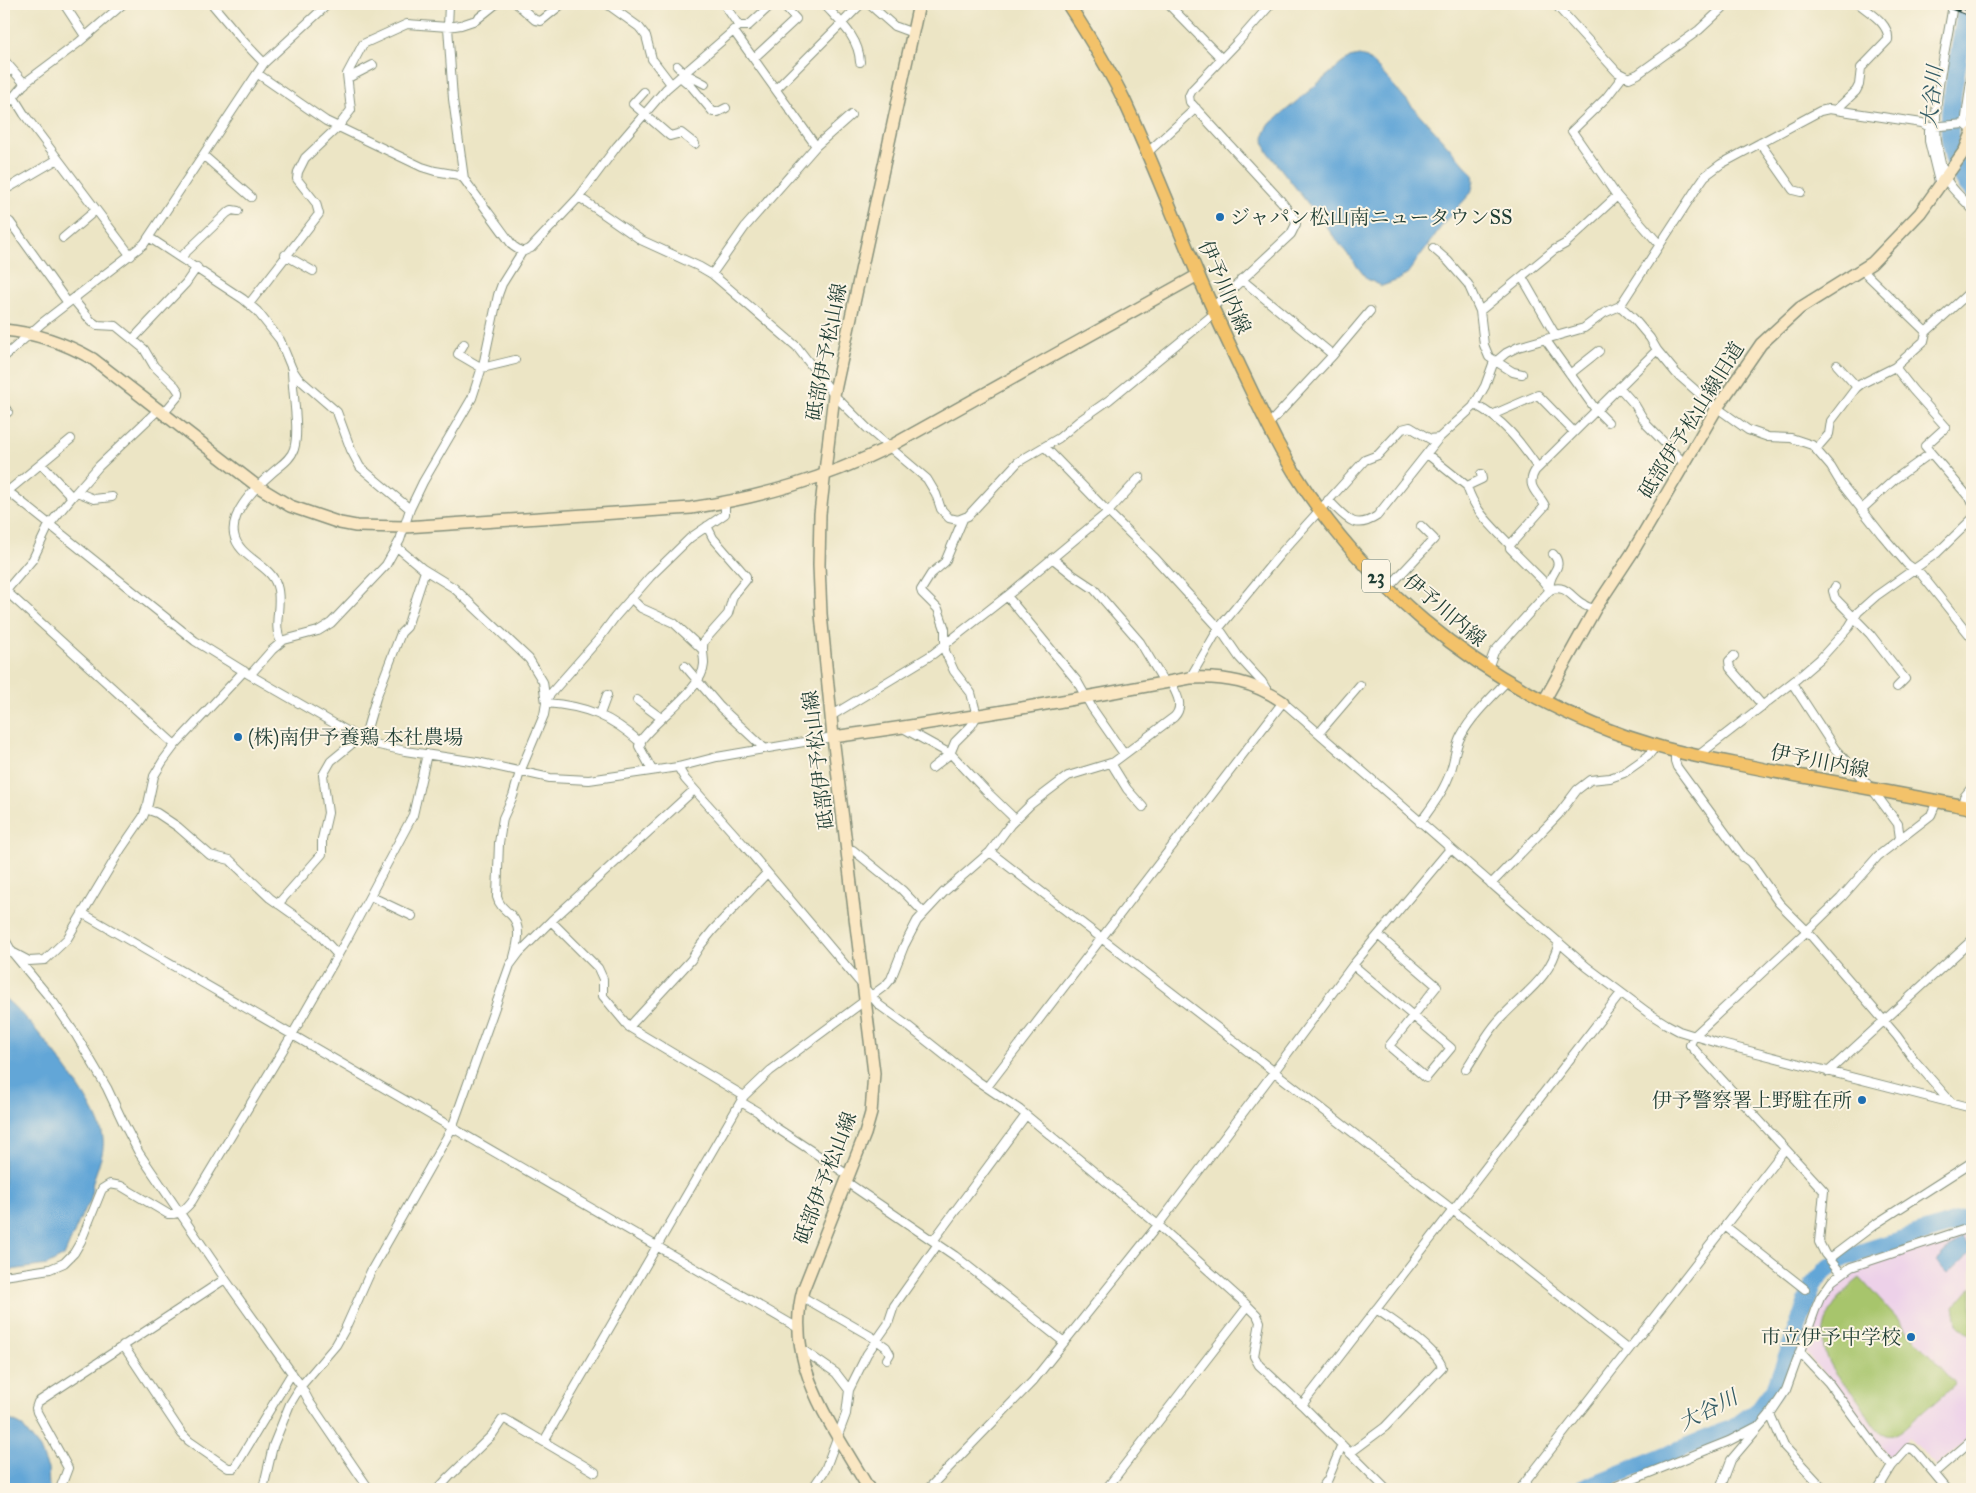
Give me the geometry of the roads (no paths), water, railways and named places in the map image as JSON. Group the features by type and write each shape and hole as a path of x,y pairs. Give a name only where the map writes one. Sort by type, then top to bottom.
{"main road":[{"name":"伊予川内線","path":"1068,4 1111,76 1147,153 1214,310 1268,425 1301,483 1324,504 1352,550 1422,620 1488,668 1544,701 1604,728 1656,746 1699,756 1967,807"}],"street":[{"path":"64,4 85,36"},
{"path":"4,108 25,84 122,4"},
{"path":"212,4 264,63"},
{"path":"316,4 322,11"},
{"path":"4,357 30,333 130,256 150,238 165,211 264,63 328,4"},
{"path":"449,4 448,27 453,99 464,179"},
{"path":"249,304 319,214 316,203 297,179 298,172 308,154 338,127 350,110 348,70 366,42 408,24 448,27 461,25 476,20 496,4"},
{"path":"517,4 535,20 541,21 562,4"},
{"path":"607,4 634,23 646,36 652,58 672,84"},
{"path":"724,4 754,58 816,146"},
{"path":"8,951 29,960 45,960 67,939 143,817 154,776 175,745 281,642 318,631 332,623 378,575 397,547 410,509 423,482 472,398 482,368 498,295 502,284 522,252 531,248 579,196 617,146 672,84 736,28 748,26 772,4"},
{"path":"754,58 796,20 782,4"},
{"path":"824,4 858,46 860,62"},
{"path":"776,89 861,4"},
{"path":"869,4 894,26 912,33"},
{"name":"砥部伊予松山線","path":"868,1489 837,1436 804,1370 798,1328 801,1296 865,1134 874,1096 868,994 833,736 821,614 819,565 820,514 834,394 919,4"},
{"path":"1168,4 1222,59"},
{"path":"932,768 950,754 955,742 971,726 977,716 972,693 954,670 944,651 945,629 938,609 921,590 931,574 945,562 963,519 1018,462 1109,400 1214,310 1241,279 1291,234 1296,224 1294,218 1281,201 1190,102 1189,96 1192,90 1271,4"},
{"path":"1555,4 1617,72 1629,78 1638,74 1699,30 1727,4"},
{"path":"1837,109 1856,91 1859,85 1860,68 1888,40 1888,30 1859,4"},
{"path":"1953,4 1943,56 1935,126 1930,142 1945,179 1972,209"},
{"path":"4,60 25,84"},
{"path":"348,78 373,65"},
{"path":"677,66 682,75 713,112 726,108"},
{"path":"4,76 11,69"},
{"path":"258,74 315,114 338,127 422,167 435,172 459,175 464,179 512,246 522,252"},
{"path":"1324,504 1354,522 1362,523 1377,516 1439,438 1475,405 1495,362 1506,353 1584,328 1604,313 1620,306 1705,176 1721,164 1820,111 1837,109 1922,123 1968,137 1972,74"},
{"path":"682,75 705,84"},
{"path":"1623,76 1606,98 1572,131 1618,196 1659,244"},
{"path":"644,92 633,104 670,136 681,133 695,144"},
{"path":"14,98 130,256"},
{"path":"1147,153 1196,108"},
{"path":"712,274 745,227 816,146 851,115"},
{"name":"砥部伊予松山線旧道","path":"1544,701 1595,609 1632,553 1717,408 1761,344 1800,308 1872,263 1905,230 1945,179 1968,137"},
{"path":"1760,143 1793,190 1801,192"},
{"path":"203,155 251,197"},
{"path":"10,188 58,159"},
{"path":"579,196 641,240 712,274 797,347 834,394 880,440 927,479 936,494 941,509 948,518 953,520 963,519"},
{"path":"1480,311 1554,250 1565,244 1618,196"},
{"path":"63,238 96,210"},
{"path":"181,257 227,213 232,210 238,211"},
{"path":"10,222 70,301 91,321 98,325 116,326 133,339 149,355 154,366 179,392 179,395 99,466 49,525 33,559 5,592 175,745"},
{"path":"150,238 197,267 249,304 280,340 292,369 298,378 337,412 350,450 360,468 410,509"},
{"path":"1433,248 1468,284 1480,311 1486,352 1491,360 1513,372 1522,374"},
{"path":"285,256 313,271"},
{"path":"133,339 186,283 197,267"},
{"path":"1862,270 1926,332"},
{"path":"4,330 30,333 65,344 93,360 257,486 290,506 322,519 356,526 405,527 665,510 725,503 786,488 854,464 889,447 1198,275"},
{"path":"1522,277 1556,336"},
{"path":"1241,279 1333,355"},
{"path":"1816,449 1829,434 1831,421 1857,387 1895,367 1924,341 1926,332 1972,290"},
{"path":"1620,306 1650,338 1656,350 1676,373 1717,408 1758,435 1804,441 1816,449 1832,467 1840,482 1862,509 1913,569 1921,574 1972,638"},
{"path":"1268,425 1333,355 1370,311"},
{"path":"1545,339 1596,410 1608,422"},
{"path":"464,344 458,354 482,368 515,360"},
{"path":"1510,545 1545,506 1530,483 1538,468 1656,350"},
{"path":"1570,374 1599,351"},
{"path":"1837,366 1857,387"},
{"path":"1895,367 1912,390 1946,427 1925,446 1972,501"},
{"path":"281,642 278,633 277,585 270,574 238,545 233,528 238,513 257,486 290,458 294,451 296,431 292,369"},
{"path":"1619,387 1635,406 1647,425 1684,463"},
{"path":"1492,415 1538,395 1574,432"},
{"path":"1475,405 1492,415 1525,449 1538,468"},
{"path":"1190,678 1219,628 1324,504 1365,460 1378,455 1402,428 1410,427 1430,439 1439,438"},
{"path":"71,439 6,490 195,641 361,739 389,747 477,762 550,778 589,780 678,767 717,757 833,736 902,728 977,716 1190,678 1212,676 1241,681 1268,692 1283,702 1587,967 1666,1024 1694,1036 1972,1108"},
{"path":"1044,446 1154,557 1219,628 1239,657 1262,682 1268,692"},
{"path":"1862,509 1895,479 1931,453"},
{"path":"1427,454 1467,486 1472,501 1481,514 1510,545 1514,553 1550,590"},
{"path":"41,464 75,494 94,499 112,497"},
{"path":"1467,486 1482,479 1481,474"},
{"path":"831,716 886,684 944,644 1007,596 1108,512 1140,477"},
{"path":"546,702 631,598 690,538 725,514 725,503"},
{"path":"1699,756 1820,659 1876,596 1937,553 1972,518"},
{"path":"652,770 644,758 640,746 641,742 648,731 697,681 704,668 704,641 728,614 733,596 746,580 742,570 713,538 707,526"},
{"path":"1388,588 1434,540 1421,526"},
{"path":"397,547 425,570 454,588 529,659 543,682 546,702 544,716 520,772 514,796 503,818 500,832 497,896 499,903 517,923 518,933 514,960"},
{"path":"1550,590 1549,582 1559,563 1553,554"},
{"path":"544,1441 743,1099 765,1074 868,994 886,985 891,979 912,929 923,912 990,852 1015,819 1031,804 1068,776 1111,764 1178,713 1179,700 1140,642 1094,588 1052,558"},
{"path":"278,904 322,854 322,839 328,813 323,774 331,761 361,739 401,633 407,627 425,570"},
{"path":"1836,587 1833,591 1835,598 1870,634 1905,679 1897,686"},
{"path":"1488,668 1494,652 1550,590 1561,588 1569,592 1582,604 1595,609"},
{"path":"1007,596 1077,681 1124,754"},
{"path":"631,598 641,608 674,623 703,650"},
{"path":"1734,656 1729,661 1730,668 1763,706"},
{"path":"685,666 720,707 764,749"},
{"path":"1420,822 1445,786 1461,735 1473,718 1508,680"},
{"path":"1792,683 1835,750 1872,789 1898,824 1900,838"},
{"path":"1319,733 1360,685"},
{"path":"600,714 607,695"},
{"path":"637,700 661,718"},
{"path":"546,702 568,705 600,714 618,724 641,742"},
{"path":"987,1087 1283,702"},
{"path":"902,728 950,754 1015,819"},
{"path":"1491,884 1558,815 1577,790 1590,780 1610,778 1624,773 1648,756 1656,746"},
{"path":"1675,751 1677,767 1743,857 1750,862 1772,894 1807,931 1897,1036 1915,1061 1950,1102"},
{"path":"4,1276 50,1269 64,1263 74,1253 81,1241 102,1189 110,1184 121,1186 168,1214 181,1212 192,1202 338,955 413,815 428,754"},
{"path":"1111,764 1127,789 1143,806"},
{"path":"678,767 694,790 768,873 868,994 887,1012 1026,1116 1158,1225 1248,1306 1260,1322 1254,1356 1259,1365 1386,1489"},
{"path":"1967,807 1964,797 1972,787"},
{"path":"263,1489 277,1432 301,1386 336,1345 346,1329 371,1271 452,1128 507,971 514,960 551,921 694,790"},
{"path":"1840,1272 1825,1254 1819,1242 1824,1191 1690,1045 1694,1036 1841,898 1878,856 1931,815 1936,801"},
{"path":"146,809 178,827 210,855 230,860 256,887 315,930 338,955"},
{"path":"928,1489 1033,1381 1158,1225 1274,1073 1353,965 1450,849"},
{"path":"848,850 853,850 902,890 923,912"},
{"path":"990,852 1452,1210 1628,1350"},
{"path":"630,1027 692,960 713,930 768,873"},
{"path":"370,896 412,916"},
{"path":"82,913 798,1328"},
{"path":"551,921 598,968 606,1001 630,1027 743,1099 772,1126 935,1242 1064,1342"},
{"path":"1353,965 1413,1016 1451,1048 1426,1078 1389,1046 1413,1016 1437,986 1378,935"},
{"path":"4,938 8,951 54,1003 76,1036 108,1088 139,1153 301,1386 309,1401 369,1489"},
{"path":"1828,1072 1972,940"},
{"path":"1466,1069 1500,1018 1517,1004 1551,966 1559,942"},
{"path":"1302,1405 1621,993"},
{"path":"812,1489 825,1470 846,1414 849,1390 867,1354 888,1324 894,1306 935,1242 1026,1116"},
{"path":"1520,1489 1785,1148"},
{"path":"1830,1261 1874,1225 1972,1162"},
{"path":"1725,1226 1805,1289"},
{"path":"1720,1489 1731,1460 1770,1414 1786,1390 1820,1298 1840,1272 1972,1227"},
{"path":"60,1489 68,1468 36,1412 38,1402 225,1279"},
{"path":"801,1296 833,1313 876,1341 888,1350 890,1354 887,1358"},
{"path":"1106,1489 1248,1306"},
{"path":"1350,1453 1385,1427 1442,1367 1440,1362 1421,1342 1376,1308"},
{"path":"123,1345 182,1434 228,1468 234,1468 292,1373"},
{"path":"800,1348 836,1373 849,1390"},
{"path":"1800,1353 1828,1382 1892,1466"},
{"path":"1770,1414 1784,1446 1824,1489"},
{"path":"438,1489 492,1435 502,1420 509,1421 595,1472"},
{"path":"1609,1489 1729,1441 1760,1425"},
{"path":"1934,1473 1972,1440"},
{"path":"1321,1489 1328,1479 1342,1445"},
{"path":"1878,1489 1892,1466 1908,1448 1913,1449 1948,1489"}],"water":[{"path":"1359,56 1367,58 1377,67 1473,174 1474,181 1471,193 1446,220 1407,274 1398,280 1382,286 1367,279 1270,155 1264,143 1266,131 1271,123 1341,64 1350,58"},
{"path":"4,998 16,1008 46,1042 77,1085 99,1124 103,1144 102,1155 93,1182 90,1200 64,1256 47,1265 4,1271"},
{"path":"1961,1237 1972,1251 1948,1274 1936,1261"},
{"path":"4,1417 21,1425 40,1449 48,1469 49,1489 4,1489"}],"waterway":[{"name":"大谷川","path":"1967,4 1951,104 1950,134 1955,164 1972,190"},
{"name":"大谷川","path":"1582,1489 1735,1427 1759,1409 1776,1386 1813,1285 1825,1271 1843,1258 1972,1217"}],"railway":[{"path":"1943,4 1972,15"}],"place":[{"name":"ジャパン松山南ニュータウンSS","path":"1220,217"},
{"name":"(株)南伊予養鶏 本社農場","path":"238,737"},
{"name":"伊予警察署上野駐在所","path":"1862,1100"},
{"name":"市立伊予中学校","path":"1911,1337"}]}
